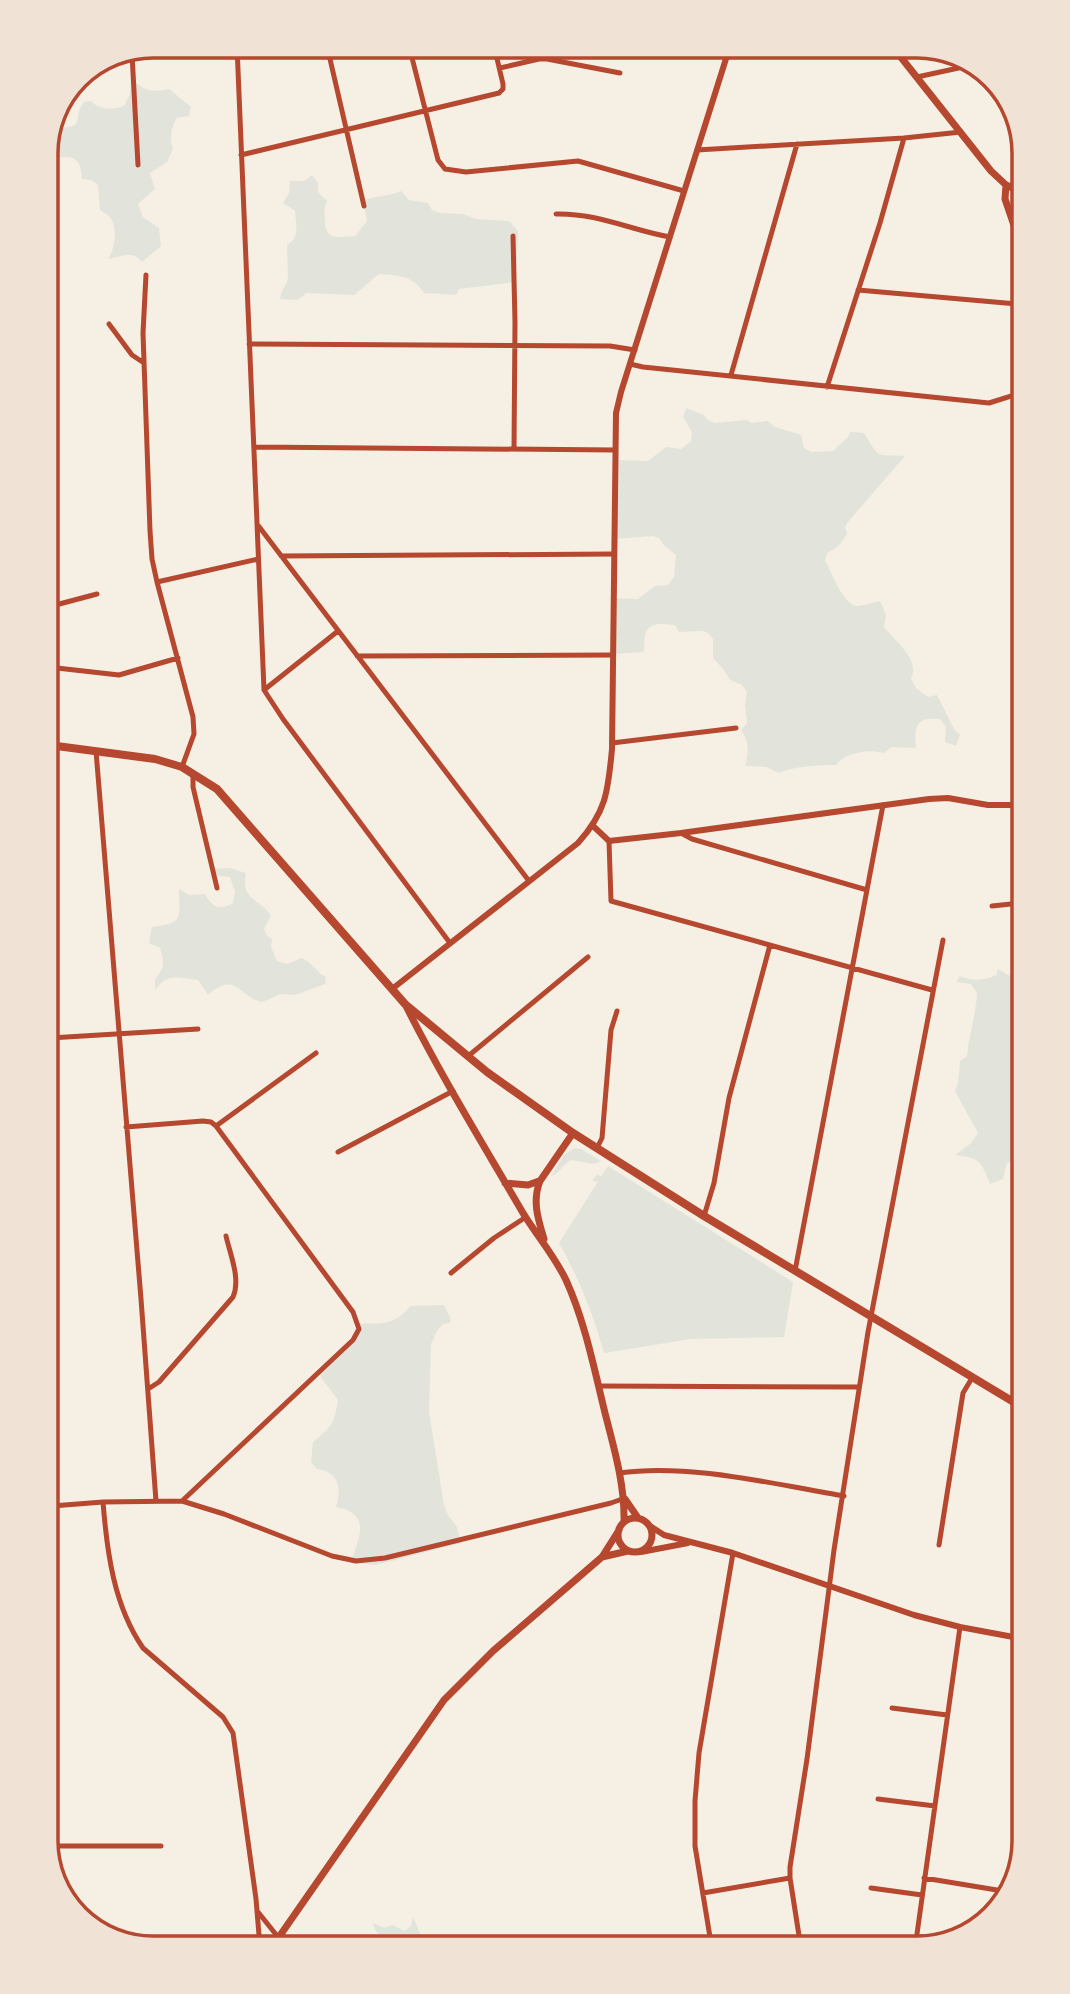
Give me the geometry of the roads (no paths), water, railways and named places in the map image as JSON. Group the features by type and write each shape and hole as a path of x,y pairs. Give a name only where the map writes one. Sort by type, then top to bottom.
{"main road":[{"path":"902,58 991,171 1012,188"},
{"path":"1006,185 1005,199 1012,219"},
{"path":"58,747 155,759 182,767 217,789 405,1004 467,1057 573,1133 704,1216 1012,1401"},
{"path":"405,1004 506,1183 546,1245 574,1300 625,1498 624,1522"},
{"path":"546,1245 536,1209 536,1195 540,1181 573,1133"},
{"path":"506,1183 528,1185 540,1181"},
{"path":"601,1557 628,1551 641,1552 648,1547 652,1539 650,1526 638,1518 625,1498"},
{"path":"279,1936 444,1700 493,1651 601,1557 624,1522 638,1518"},
{"path":"619,1530 619,1540 628,1551"}],"street":[{"path":"237,58 264,690 450,943"},
{"path":"330,58 364,206"},
{"path":"413,58 438,160 441,166 449,170 466,172 578,161 684,191"},
{"path":"241,155 502,92 498,58"},
{"path":"392,989 578,843 602,807 608,788 612,743 615,450 618,403 726,58"},
{"path":"500,68 547,59 620,73"},
{"path":"132,61 138,165"},
{"path":"917,76 958,68"},
{"path":"697,150 904,138 961,132"},
{"path":"827,387 880,223 904,138"},
{"path":"731,375 797,144"},
{"path":"556,214 580,214 600,218 670,237"},
{"path":"513,236 514,449"},
{"path":"146,275 144,363 150,531 157,582 191,706 194,727 191,745 182,767"},
{"path":"859,290 1012,304"},
{"path":"109,324 132,355 144,363"},
{"path":"249,344 610,346 635,350"},
{"path":"630,364 989,403 1012,396"},
{"path":"254,447 615,450"},
{"path":"257,523 529,881"},
{"path":"281,556 614,554"},
{"path":"157,582 258,559"},
{"path":"58,604 97,594"},
{"path":"264,690 338,631"},
{"path":"357,656 612,655"},
{"path":"58,668 119,675 178,657"},
{"path":"612,743 736,728"},
{"path":"96,751 156,1501"},
{"path":"193,774 193,787 217,888"},
{"path":"609,841 940,798 988,805 1012,805"},
{"path":"795,1270 883,805"},
{"path":"592,825 609,841 611,901 932,990"},
{"path":"681,833 692,839 867,890"},
{"path":"992,906 1012,905"},
{"path":"799,1936 790,1867 831,1588 834,1550 870,1317 943,940"},
{"path":"704,1216 714,1183 729,1098 770,945"},
{"path":"467,1057 588,957"},
{"path":"597,1148 602,1138 611,1030 617,1011"},
{"path":"58,1038 198,1029"},
{"path":"216,1126 316,1053"},
{"path":"338,1152 453,1091"},
{"path":"126,1127 203,1121 216,1126 353,1312 359,1329 353,1340 182,1501"},
{"path":"451,1273 494,1238 526,1217"},
{"path":"148,1389 159,1382 233,1297 236,1288 226,1236"},
{"path":"939,1545 963,1393 972,1378"},
{"path":"598,1386 859,1387"},
{"path":"619,1474 636,1471 698,1473 844,1496"},
{"path":"58,1506 182,1501 224,1514 332,1556 368,1561 443,1545 625,1498"},
{"path":"103,1502 118,1596 134,1634 143,1648 223,1717 233,1733 259,1936"},
{"path":"650,1526 664,1535 733,1553 914,1615 1012,1637"},
{"path":"641,1552 690,1543"},
{"path":"710,1936 695,1846 695,1801 699,1753 733,1553"},
{"path":"917,1936 960,1627"},
{"path":"892,1708 947,1715"},
{"path":"878,1799 935,1806"},
{"path":"59,1846 161,1846"},
{"path":"703,1893 790,1878"},
{"path":"925,1878 998,1890"},
{"path":"871,1888 922,1895"},
{"path":"257,1909 277,1936"}]}
